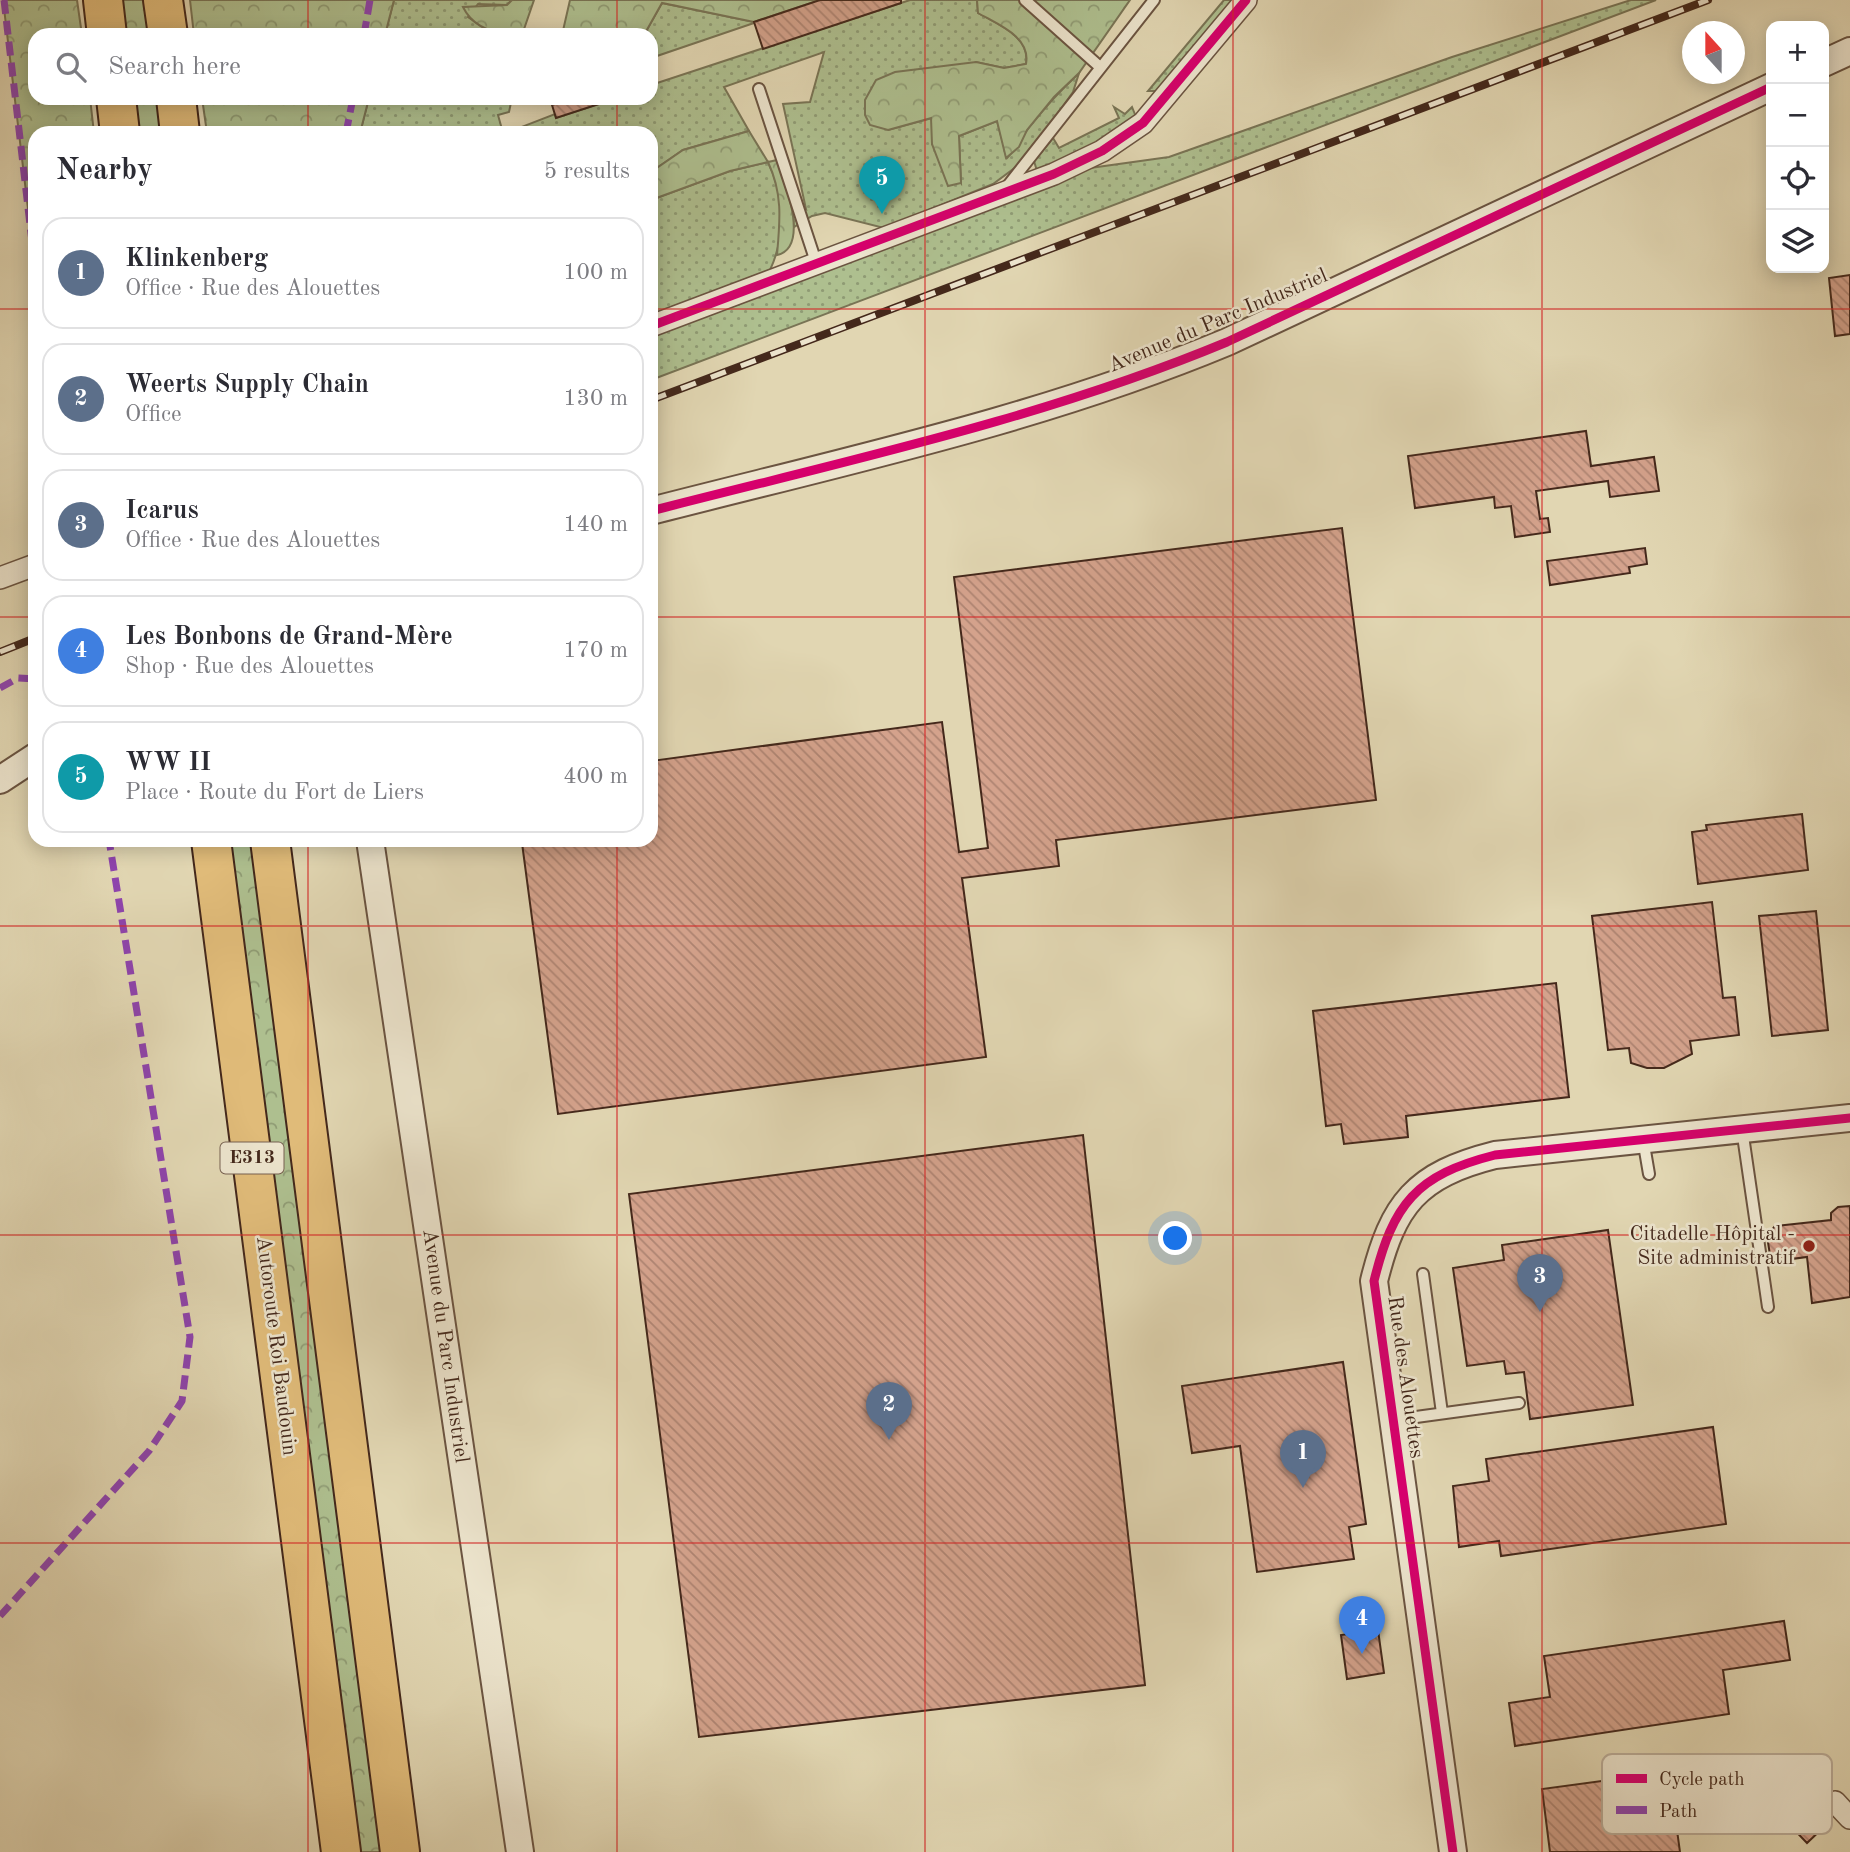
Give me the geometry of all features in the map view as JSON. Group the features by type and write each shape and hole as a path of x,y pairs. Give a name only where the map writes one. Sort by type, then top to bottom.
{"highway":[{"path":"103,0 106,28"},
{"path":"163,0 166,28"},
{"path":"117,105 119,126"},
{"path":"177,105 179,126"},
{"name":"Autoroute Roi Baudouin","path":"212,847 341,1852"},
{"name":"E313","path":"271,847 400,1852"}],"street":[{"path":"658,323 1102,152 1143,124 1246,0"},
{"path":"1829,61 1850,51"},
{"name":"Avenue du Parc Industriel","path":"658,509 1044,409 1158,371 1227,342 1766,89"},
{"path":"0,578 28,568"},
{"path":"0,780 28,762"},
{"name":"Avenue du Parc Industriel","path":"371,847 520,1852"},
{"name":"Rue des Alouettes","path":"1453,1852 1374,1282 1385,1237 1404,1205 1432,1177 1459,1164 1495,1154 1850,1118"},
{"path":"1835,1802 1850,1818"}],"lane":[{"path":"1025,0 1100,67"},
{"path":"1006,191 1006,185 1033,155 1154,0"},
{"path":"760,89 816,262"},
{"path":"1742,1129 1768,1307"},
{"path":"1643,1139 1649,1174"},
{"path":"1423,1274 1442,1413"},
{"path":"1394,1420 1519,1403"}],"green space":[{"path":"3,0 77,0 81,28 28,28 28,105 91,105 93,126 28,126 28,209"},
{"path":"115,0 151,0 155,28 119,28"},
{"path":"190,0 394,0 387,28 193,28"},
{"path":"394,0 512,0 507,5 478,4 468,17 484,28 387,28"},
{"path":"512,0 534,0 524,28 484,28 474,21 463,7 507,5"},
{"path":"570,0 820,0 754,22 662,3 648,28 564,28"},
{"path":"910,0 977,0 978,13 1004,27 1019,39 1024,46 1026,64 1004,68 976,62 888,130 932,118 932,144 961,183 959,136 997,121 1007,158 1041,112 1079,73 1073,92 1020,164 993,184 884,228 825,213 812,216 794,227 791,201 806,209 783,104 810,102 824,52 724,87 749,131 683,150 658,167 658,126 524,126 555,114 556,118 595,105 658,105 658,83"},
{"path":"977,0 1130,0 1079,73 1054,97 1027,130 1019,147 1006,158 997,121 959,136 961,183 948,186 932,144 931,118 888,130 870,125 865,115 865,100 876,80 895,72 976,62 1004,68 1026,64 1024,46 1019,39 1004,27 978,13"},
{"path":"1224,0 1237,0 1162,91 1148,91"},
{"path":"1631,0 1656,0 658,377 658,332 1083,169 1169,157 1452,57"},
{"path":"662,3 754,22 658,56 658,28 648,28"},
{"path":"129,105 165,105 168,126 132,126"},
{"path":"203,105 367,105 362,126 206,126"},
{"path":"367,105 510,105 509,112 498,115 501,126 362,126"},
{"path":"1114,107 1125,114 1132,107 1136,117 1121,132 1037,171 1034,161 1053,138 1059,148 1119,118"},
{"path":"749,131 768,162 730,171 658,197 658,167 683,150"},
{"path":"777,160 789,197 794,227 787,249 777,255 778,197 768,162"},
{"path":"768,162 777,188 781,216 779,243 770,270 658,314 658,197 730,171"},
{"path":"224,847 260,847 386,1852 354,1852"}],"building":[{"path":"820,0 901,0 901,3 763,49 754,22"},
{"path":"552,105 596,105 556,118"},
{"path":"1850,275 1850,334 1835,336 1829,278"},
{"path":"1586,431 1591,466 1654,457 1659,491 1610,497 1608,481 1536,491 1540,519 1548,518 1550,532 1515,537 1511,506 1495,508 1494,497 1415,508 1408,456"},
{"path":"1342,528 1376,800 1056,840 1059,866 962,878 986,1057 558,1114 523,847 658,847 658,760 942,722 959,852 988,848 954,577"},
{"path":"1645,548 1647,564 1629,567 1630,573 1550,585 1547,561"},
{"path":"1802,814 1808,870 1698,884 1692,832 1707,830 1706,825"},
{"path":"1712,902 1723,998 1735,997 1739,1035 1690,1041 1692,1054 1664,1068 1647,1068 1631,1063 1629,1048 1608,1050 1592,916"},
{"path":"1816,911 1828,1030 1772,1036 1759,916"},
{"path":"1556,983 1569,1097 1406,1116 1408,1137 1344,1144 1341,1124 1326,1126 1313,1011"},
{"path":"1083,1135 1145,1685 699,1737 629,1194"},
{"name":"Citadelle Hôpital - Site administratif","path":"1850,1206 1850,1297 1812,1303 1807,1257 1777,1261 1770,1255 1767,1236 1775,1226 1831,1220 1831,1213 1838,1207"},
{"path":"1608,1230 1633,1405 1530,1419 1524,1372 1506,1374 1504,1361 1467,1366 1453,1268 1504,1260 1502,1245"},
{"path":"1343,1362 1366,1524 1349,1527 1354,1559 1257,1572 1240,1446 1192,1453 1182,1386"},
{"path":"1713,1427 1726,1524 1501,1556 1499,1541 1459,1547 1453,1486 1489,1481 1486,1459"},
{"path":"1784,1621 1790,1660 1723,1670 1729,1714 1515,1746 1509,1703 1550,1697 1544,1656"},
{"path":"1378,1630 1384,1673 1347,1679 1341,1635"},
{"path":"1602,1781 1602,1834 1678,1834 1680,1852 1550,1852 1542,1789"},
{"path":"1798,1834 1816,1834 1807,1843"}],"railway":[{"path":"658,397 1708,0"},
{"path":"0,652 28,641"}],"marked path":[{"path":"4,0 28,207"},
{"path":"365,28 370,0"},
{"path":"347,126 352,105"},
{"path":"0,688 18,678 28,679"},
{"path":"0,1616 149,1451 182,1401 190,1337 110,847"}],"cycle path":[{"path":"658,323 1054,174 1102,151 1143,123 1246,0"},
{"path":"658,509 942,437 1086,394 1157,369 1227,342 1766,89"},
{"path":"1453,1852 1374,1281 1381,1254 1400,1213 1427,1183 1445,1172 1495,1155 1850,1118"}],"place":[{"name":"WW II","path":"882,214"},
{"name":"Citadelle Hôpital - Site administratif","path":"1809,1246"},
{"name":"Icarus","path":"1540,1312"},
{"name":"Weerts Supply Chain","path":"889,1440"},
{"name":"Klinkenberg","path":"1303,1488"},
{"name":"Les Bonbons de Grand-Mère","path":"1362,1654"}]}
